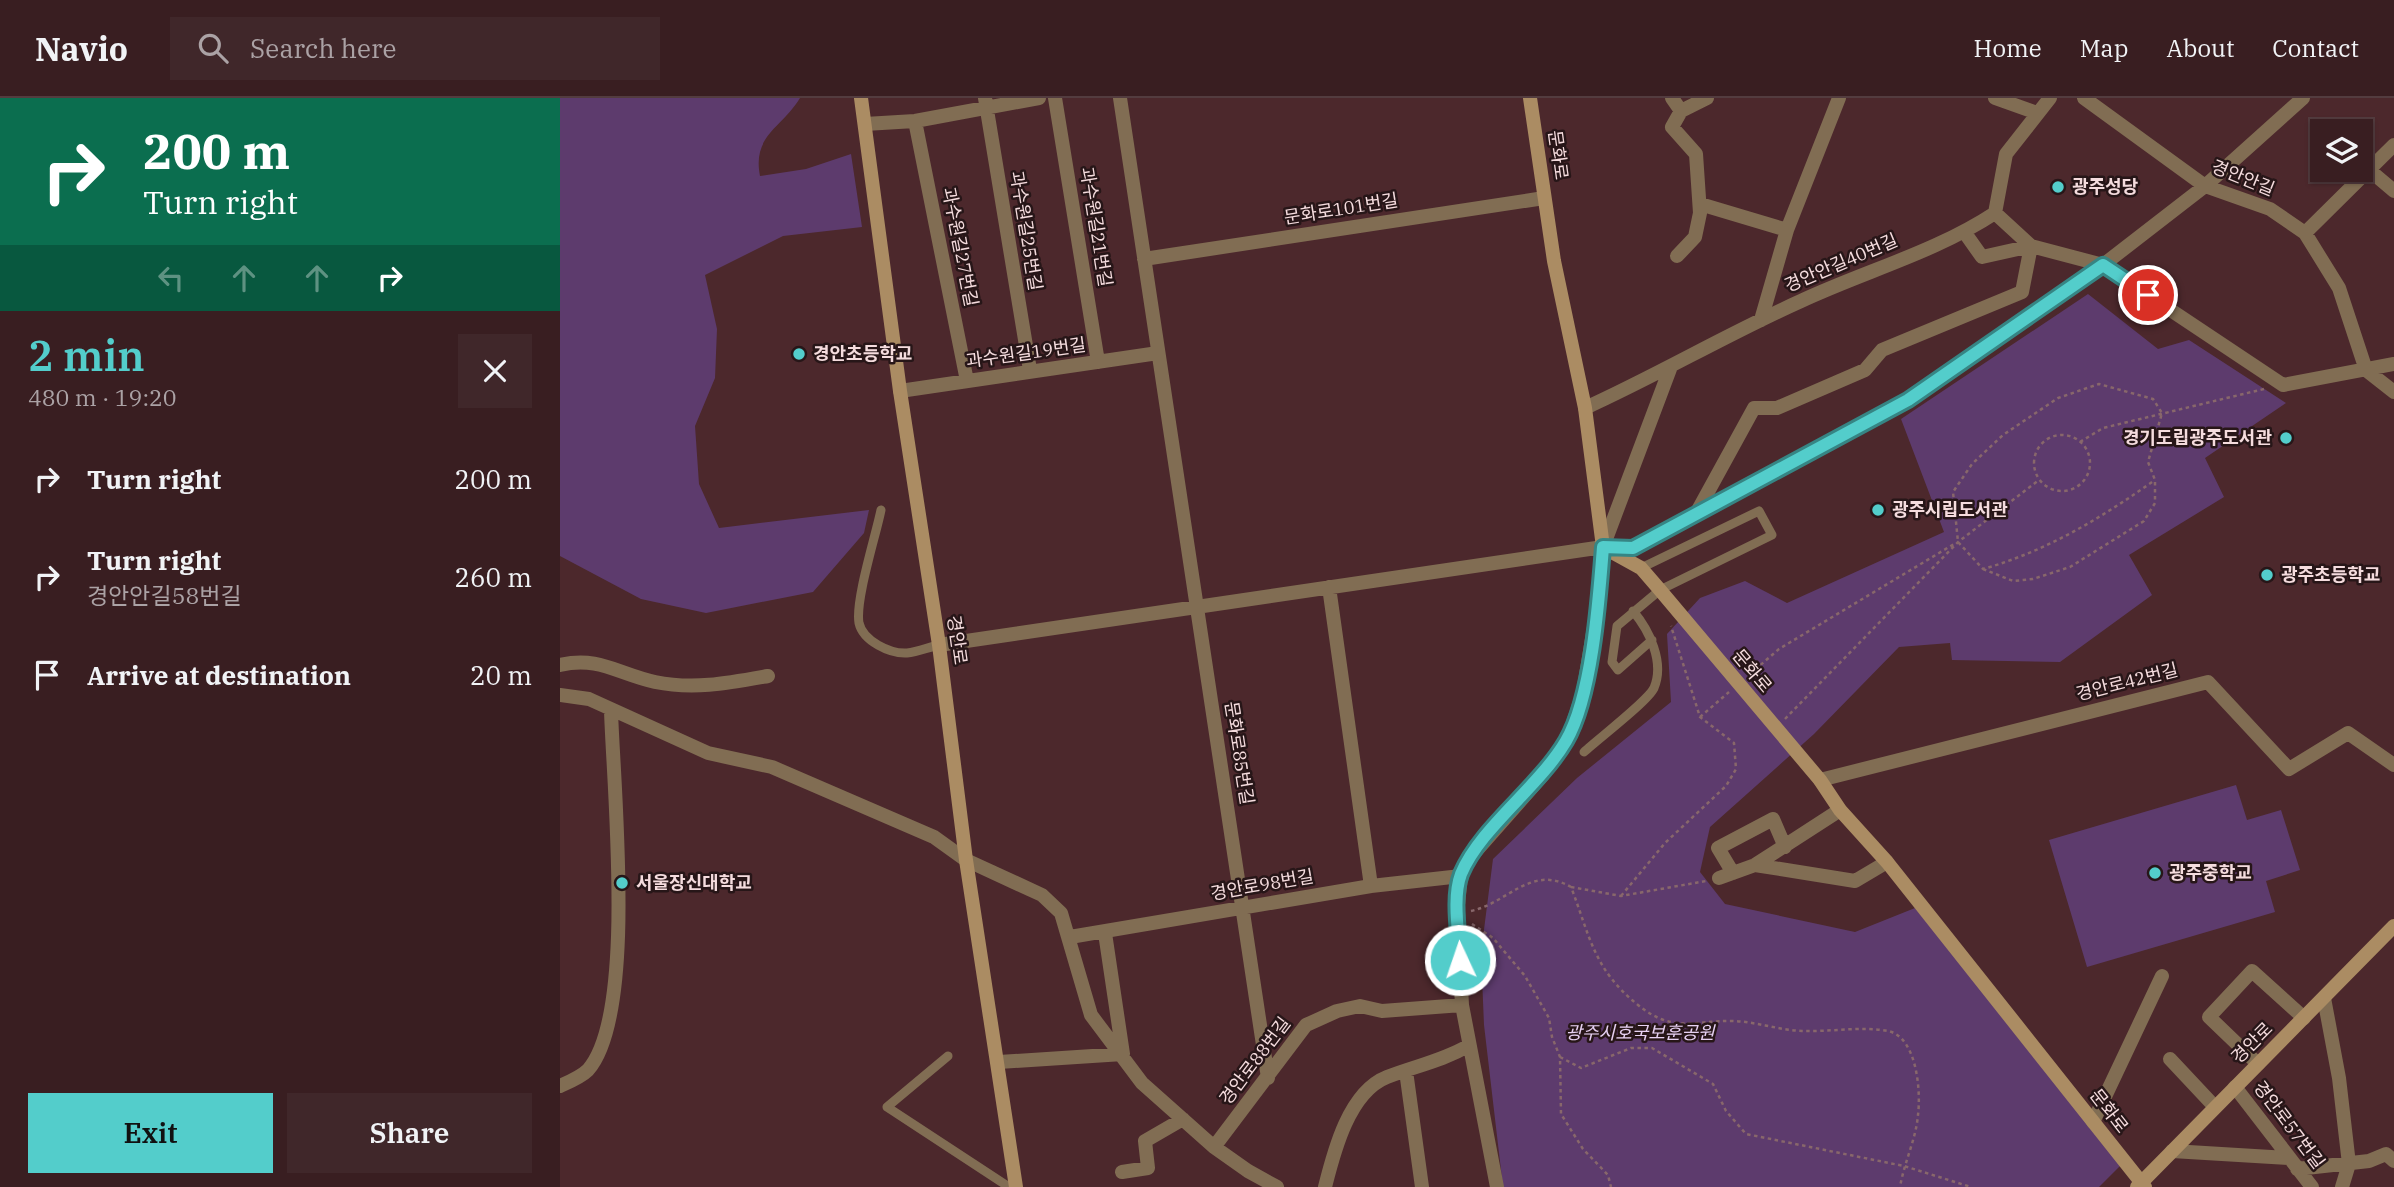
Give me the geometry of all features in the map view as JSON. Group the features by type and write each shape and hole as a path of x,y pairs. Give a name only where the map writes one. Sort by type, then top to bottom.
{"street":[{"name":"경안로","path":"861,98 900,391 939,645 966,860 1016,1187"},
{"path":"865,124 915,121 986,103 1039,98"},
{"name":"과수원길21번길","path":"1055,98 1098,362"},
{"path":"1120,98 1198,604"},
{"name":"문화로","path":"1530,98 1554,261 1585,408 1603,547 1641,568 1820,780 1840,810 1887,862 2141,1186"},
{"path":"1672,98 1681,111"},
{"path":"1677,256 1695,237 1700,204 1696,154 1672,127 1681,111 1707,98"},
{"path":"1761,320 1787,230 1839,98"},
{"path":"1995,98 2036,113"},
{"path":"2031,246 1995,213 2006,154 2050,98"},
{"name":"경안안길","path":"2084,98 2206,187 2270,209 2305,233 2339,288 2366,370"},
{"path":"939,645 1198,604 1603,547 1633,548 1908,400 2103,265 2206,187 2303,98"},
{"name":"과수원길25번길","path":"986,103 1030,370"},
{"name":"과수원길27번길","path":"915,121 967,381"},
{"path":"2373,162 2394,145"},
{"path":"2373,174 2394,191"},
{"path":"2305,233 2352,182"},
{"name":"문화로101번길","path":"1144,258 1544,198"},
{"path":"1700,204 1787,230"},
{"name":"경안안길40번길","path":"1585,408 1670,369 1800,301 1965,233 1995,213"},
{"path":"1965,233 1982,257 2031,246 2103,265 2283,385 2394,364"},
{"path":"1698,511 1754,408 1777,408 1865,370 1882,349 2022,292 2031,246"},
{"name":"과수원길19번길","path":"900,391 1158,353"},
{"path":"1497,1187 1462,1005 1457,914 1461,876 1470,858 1543,775 1568,738 1583,693 1600,597 1603,547 1670,369"},
{"path":"2366,370 2394,392"},
{"path":"1329,587 1371,886"},
{"name":"문화로85번길","path":"1198,604 1268,1078"},
{"path":"560,665 597,662 654,682 706,687 768,676"},
{"name":"경안로42번길","path":"1820,780 2207,682 2289,769 2348,733 2394,765"},
{"path":"560,695 589,699 708,753 772,767 934,837 966,860 1042,895 1061,913 1091,1015 1123,1054 1142,1083 1214,1147 1274,1186"},
{"path":"560,1086 588,1069 601,1043 611,1013 618,960 618,913 611,710"},
{"path":"1784,847 1773,819 1718,849 1726,876 1755,865 1784,847 1840,810"},
{"path":"1755,865 1855,881 1887,862"},
{"name":"경안로98번길","path":"1070,937 1371,886 1461,876"},
{"name":"경안로","path":"2141,1186 2172,1151 2394,926"},
{"path":"1105,933 1123,1054"},
{"path":"2258,1064 2209,1017 2252,971 2304,1018"},
{"path":"2093,1122 2162,976"},
{"path":"2324,998 2339,1078 2349,1164 2342,1187"},
{"name":"경안로88번길","path":"1214,1147 1306,1025 1337,1011 1360,1006 1382,1011 1462,1005"},
{"path":"1325,1187 1344,1123 1367,1091 1385,1077 1443,1060 1468,1046"},
{"path":"999,1062 1123,1054"},
{"path":"2170,1059 2216,1107"},
{"path":"1406,1072 1422,1187"},
{"name":"경안로57번길","path":"2235,1087 2312,1187"},
{"path":"1122,1172 1148,1168 1145,1141 1183,1119"},
{"path":"2172,1151 2293,1163 2349,1164 2370,1161 2386,1154 2394,1161"}],"lane":[{"path":"881,510 860,607 859,624 869,638 887,649 906,653 939,645"},
{"path":"1641,568 1759,511 1772,535 1660,590 1633,611 1616,626 1612,662 1618,670 1652,640"},
{"path":"1584,752 1653,690 1657,674 1652,640 1633,611"},
{"path":"947,1056 887,1107 1009,1187"}],"path":[{"path":"2099,384 2153,399 2162,413 2148,463 2155,480 2155,503 2144,521 2070,567 2014,581 1983,569 1958,542 1952,492 1972,464 2003,435 2058,398 2099,384"},
{"path":"2080,442 2103,428 2283,385"},
{"path":"2064,435 2080,442 2090,457 2087,476 2082,484 2064,491 2046,486 2039,480 2034,462 2040,446 2047,440 2064,435"},
{"path":"1779,649 1958,542 2039,480"},
{"path":"1983,569 2025,557 2095,520 2155,480"},
{"path":"1776,729 1958,542"},
{"path":"1621,896 1665,843 1726,786 1736,768 1734,743 1700,717 1668,615"},
{"path":"1457,914 1495,904 1533,880 1551,878 1571,887 1621,896 1726,876"},
{"path":"1571,887 1594,955 1614,983 1640,1007 1675,1024 1695,1026 1737,1021 1800,1031 1890,1031 1908,1045 1916,1067 1918,1115 1900,1187"},
{"path":"1457,914 1493,937 1525,976 1549,1018 1552,1037 1560,1057 1561,1114 1583,1149 1608,1175 1611,1187"},
{"path":"1560,1057 1581,1068 1631,1048 1652,1048 1713,1084 1726,1111 1746,1134 1904,1166 1971,1187"}],"green space":[{"path":"560,98 800,98 764,141 760,151 760,176 806,169 851,154 862,227 783,236 705,275 717,329 715,378 695,426 699,484 719,528 869,510 864,533 813,592 706,613 641,599 560,556"},
{"name":"광주시호국보훈공원","path":"2088,294 2158,349 2189,340 2286,403 2205,458 2224,497 2129,555 2152,595 2060,662 1952,660 1950,643 1899,647 1814,734 1710,827 1700,872 1725,904 1855,932 1915,908 2124,1162 2099,1187 1503,1187 1484,1025 1481,953 1493,859 1577,778 1671,702 1667,634 1700,598 1745,581 1787,603 1944,532 1901,419"},
{"path":"2236,785 2247,820 2281,810 2300,870 2266,881 2275,912 2087,967 2049,840"}],"place":[{"name":"광주성당","path":"2058,187"},
{"name":"경안초등학교","path":"799,354"},
{"name":"경기도립광주도서관","path":"2286,438"},
{"name":"광주시립도서관","path":"1878,510"},
{"name":"광주초등학교","path":"2267,575"},
{"name":"광주중학교","path":"2155,873"},
{"name":"서울장신대학교","path":"622,883"}],"route":[{"path":"1460,960 1457,914 1461,876 1470,858 1543,775 1568,738 1583,693 1600,597 1603,547 1633,548 1908,400 2103,265 2148,295"}]}
